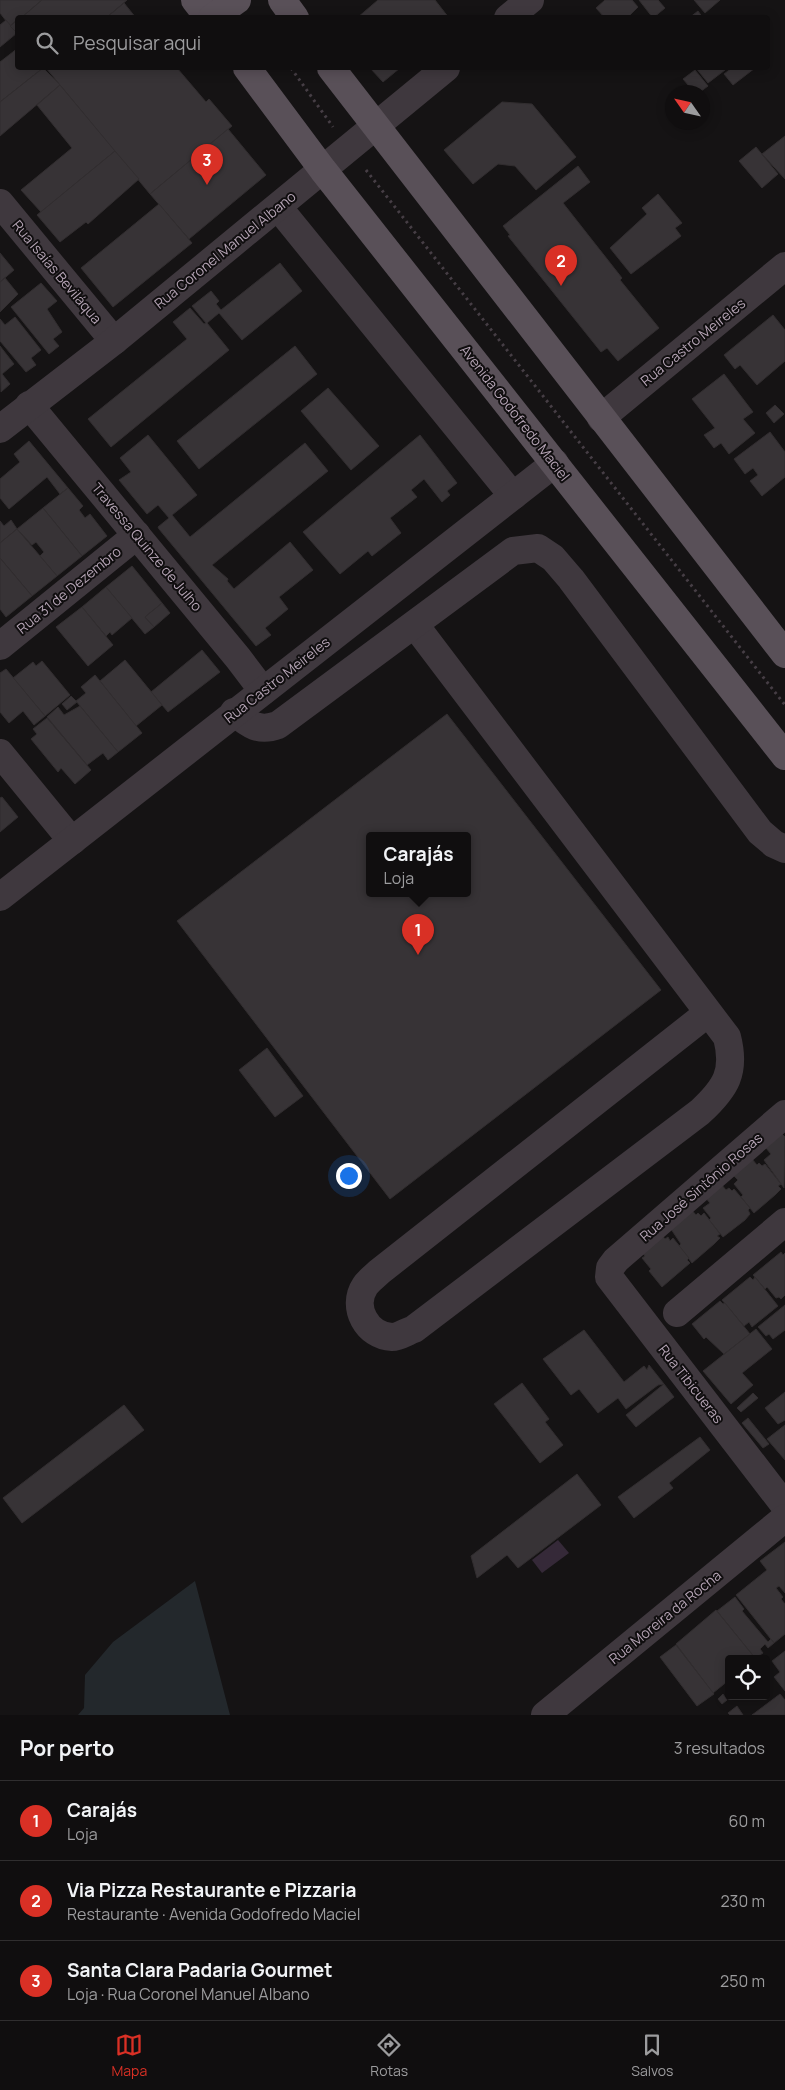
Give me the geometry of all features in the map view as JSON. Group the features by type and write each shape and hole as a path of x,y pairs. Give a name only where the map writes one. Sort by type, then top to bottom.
{"main road":[{"path":"195,0 208,15"},
{"path":"215,15 237,0"},
{"path":"282,0 292,15"},
{"name":"Avenida Godofredo Maciel","path":"248,70 323,170 783,748"},
{"path":"332,70 785,654"}],"street":[{"path":"512,15 530,0"},
{"name":"Rua Coronel Manuel Albano","path":"0,429 114,341 444,70"},
{"name":"Rua Isaías Beviláqua","path":"0,203 114,341"},
{"path":"278,207 513,496"},
{"name":"Rua Castro Meireles","path":"601,418 785,266"},
{"name":"Travessa Quinze de Julho","path":"29,406 238,658 263,691"},
{"name":"Rua Castro Meireles","path":"0,897 234,712 555,463"},
{"name":"Rua 31 de Dezembro","path":"0,646 137,535"},
{"path":"234,712 257,728 267,729 278,725 513,551 538,548 553,558 570,579 760,832 774,844 785,849"},
{"path":"415,624 727,1037 731,1054 729,1075 718,1095 700,1112 414,1329 393,1337 376,1333 363,1321 358,1304 364,1287 378,1272 708,1013"},
{"path":"0,753 72,841"},
{"name":"Rua José Sintônio Rosas","path":"616,1260 785,1114"},
{"path":"677,1313 785,1222"},
{"name":"Rua Tibicueras","path":"616,1260 610,1268 609,1278 613,1285 785,1506"},
{"name":"Rua Moreira da Rocha","path":"545,1715 785,1518"}],"path":[{"path":"292,70 348,147 785,705"}],"shaded area":[{"path":"558,1540 569,1553 542,1573 532,1560"},
{"path":"195,1581 230,1715 78,1715 84,1708 85,1675 113,1642"}],"building":[{"path":"0,0 42,0 24,15 15,15 15,21 10,26 0,13"},
{"path":"42,0 127,0 110,15 24,15"},
{"path":"378,0 435,0 447,15 360,15"},
{"path":"605,0 632,0 638,7 630,15 602,15 596,8"},
{"path":"639,0 658,0 665,8 657,15 651,15"},
{"path":"694,0 720,0 705,13"},
{"path":"124,3 134,15 110,15"},
{"path":"698,11 701,15 693,15"},
{"path":"6,20 15,31 15,35 0,47 0,25"},
{"path":"15,22 15,31 10,26"},
{"path":"15,50 15,70 40,70 0,102 0,62"},
{"path":"40,70 45,70 60,85 0,136 0,102"},
{"path":"48,70 179,70 206,102 209,99 232,126 150,194"},
{"path":"372,70 398,70 383,82"},
{"path":"695,70 707,85 688,85 683,79"},
{"path":"698,70 725,70 708,83"},
{"path":"729,70 752,70 733,85 724,74"},
{"path":"60,85 115,151 41,212 21,190 72,148 37,105"},
{"path":"502,102 532,104 576,157 536,190 515,166 498,164 473,184 444,150"},
{"path":"228,129 266,175 189,239 150,194"},
{"path":"785,136 785,179 762,154"},
{"path":"756,147 778,174 762,188 739,161"},
{"path":"115,151 139,179 88,224 86,222 60,242 37,215"},
{"path":"578,166 590,182 563,203 622,278 620,280 659,328 618,361 607,348 601,352 508,236 510,235 503,226"},
{"path":"658,194 682,223 675,228 681,236 631,274 610,248 647,214 642,208"},
{"path":"159,204 192,243 113,307 81,268"},
{"path":"0,253 14,270 0,282"},
{"path":"280,263 302,291 242,340 219,313 207,323 229,350 111,447 88,419 187,339 173,322 190,308 204,324 206,323 192,306 211,291 219,301 216,304 221,310"},
{"path":"5,278 18,294 0,312 0,282"},
{"path":"41,283 57,301 47,309 62,332 53,339 59,346 49,354 11,307"},
{"path":"773,315 785,330 785,361 757,385 740,365 735,369 724,355"},
{"path":"15,317 41,350 31,358 36,365 26,372 0,341 0,319 5,325"},
{"path":"0,346 14,364 2,374 10,384 1,392"},
{"path":"295,346 317,374 199,469 177,441"},
{"path":"724,374 753,412 743,419 755,433 729,454 721,443 714,448 704,435 715,428 692,399"},
{"path":"328,388 379,446 351,470 301,411"},
{"path":"775,405 784,414 774,423 766,413"},
{"path":"770,432 785,452 785,477 762,496 750,481 758,475 753,468 745,474 734,459"},
{"path":"148,435 197,495 172,515 190,537 305,443 328,471 212,565 228,579 227,581 234,589 290,542 313,570 279,597 288,609 265,628 271,635 256,646 159,529 158,527 169,518 158,505 147,514 119,480 131,472 120,458"},
{"path":"420,435 457,483 447,491 450,495 442,502 424,479 411,490 417,497 390,518 401,533 372,556 368,551 340,574 303,532"},
{"path":"29,441 68,488 60,494 47,477 9,509 0,498 0,479 20,462 14,454"},
{"path":"68,488 83,506 79,510 85,518 90,514 107,536 82,556 43,508"},
{"path":"43,508 82,556 57,576 40,556 44,552 36,542 32,545 17,529"},
{"path":"11,520 17,529 0,543 0,521 4,526"},
{"path":"17,529 57,576 32,596 0,558 0,543"},
{"path":"0,558 32,596 6,617 0,609"},
{"path":"132,566 162,603 145,617 154,627 145,634 106,587"},
{"path":"106,587 132,618 112,635 110,632 106,636 82,607"},
{"path":"162,603 170,613 154,627 145,617"},
{"path":"82,607 113,645 88,666 56,627"},
{"path":"202,650 220,672 168,712 151,692"},
{"path":"125,660 162,705 136,726 100,681"},
{"path":"42,661 70,695 45,716 13,678 33,662 36,666"},
{"path":"6,669 45,716 34,725 23,711 9,723 0,712 0,673"},
{"path":"95,675 142,733 118,752 76,701 86,693 81,687"},
{"path":"71,696 77,702 67,710 62,704"},
{"path":"80,706 118,752 108,760 103,753 87,765 47,717 58,707 64,715"},
{"path":"447,714 661,990 390,1199 177,921"},
{"path":"47,718 91,770 75,784 61,768 58,772 31,739 37,734 33,729"},
{"path":"2,797 18,817 0,832 0,798"},
{"path":"267,1048 303,1096 275,1117 239,1070"},
{"path":"782,1134 785,1137 784,1188 764,1160 771,1154 766,1148"},
{"path":"752,1159 757,1165 759,1163 762,1166 765,1164 781,1184 778,1186 781,1189 754,1213 741,1197 743,1195 734,1184 738,1180 732,1174"},
{"path":"721,1184 726,1190 729,1188 732,1191 734,1189 750,1208 748,1210 750,1214 745,1220 723,1237 709,1220 711,1218 703,1208 710,1203 705,1197"},
{"path":"690,1208 696,1215 698,1213 701,1216 704,1213 720,1234 717,1236 720,1238 692,1263 679,1246 681,1244 669,1226"},
{"path":"660,1233 665,1239 668,1237 670,1241 673,1238 689,1258 687,1260 690,1263 662,1287 649,1271 651,1269 642,1258 645,1256 640,1250"},
{"path":"781,1252 783,1255 785,1253 785,1295 781,1299 779,1297 776,1298 767,1287 765,1289 753,1275"},
{"path":"750,1277 753,1280 755,1277 778,1306 752,1327 749,1322 744,1326 722,1300"},
{"path":"720,1301 723,1304 725,1303 750,1334 724,1354 706,1337 704,1339 692,1324"},
{"path":"785,1305 785,1330 773,1339 769,1334 766,1336 758,1327"},
{"path":"756,1329 772,1349 742,1373 753,1385 731,1404 703,1371"},
{"path":"584,1330 624,1382 644,1366 647,1370 649,1365 664,1384 658,1385 626,1409 618,1398 598,1413 579,1389 571,1395 543,1359"},
{"path":"522,1383 549,1419 545,1422 563,1445 540,1463 494,1404"},
{"path":"664,1384 674,1397 636,1427 626,1415"},
{"path":"785,1392 785,1420 778,1424 765,1408"},
{"path":"753,1393 758,1398 741,1412 737,1408"},
{"path":"124,1405 144,1430 22,1523 3,1498"},
{"path":"748,1418 769,1444 763,1448 742,1423"},
{"path":"785,1425 785,1460 767,1439"},
{"path":"700,1437 710,1450 669,1483 673,1488 634,1518 618,1497"},
{"path":"577,1474 601,1505 518,1568 507,1555 477,1578 471,1556"},
{"path":"785,1542 785,1593 779,1586 776,1588 783,1597 781,1599 785,1604 785,1634 774,1643 736,1595 767,1570 760,1561"},
{"path":"735,1597 744,1609 742,1611 768,1642 771,1639 774,1643 768,1648 765,1644 760,1649 763,1653 760,1655 753,1655 717,1611"},
{"path":"716,1610 753,1655 725,1655 725,1683 713,1693 676,1644"},
{"path":"676,1645 714,1694 697,1706 660,1657"},
{"path":"785,1651 785,1691 774,1677 780,1672 772,1661"},
{"path":"723,1694 725,1700 727,1700 722,1704 718,1699"},
{"path":"780,1694 785,1700 785,1715 752,1715"},
{"path":"737,1706 743,1715 730,1715 728,1713"}],"place":[{"name":"Santa Clara Padaria Gourmet","path":"207,185"},
{"name":"Via Pizza Restaurante e Pizzaria","path":"561,286"},
{"name":"Carajás","path":"418,955"}]}
